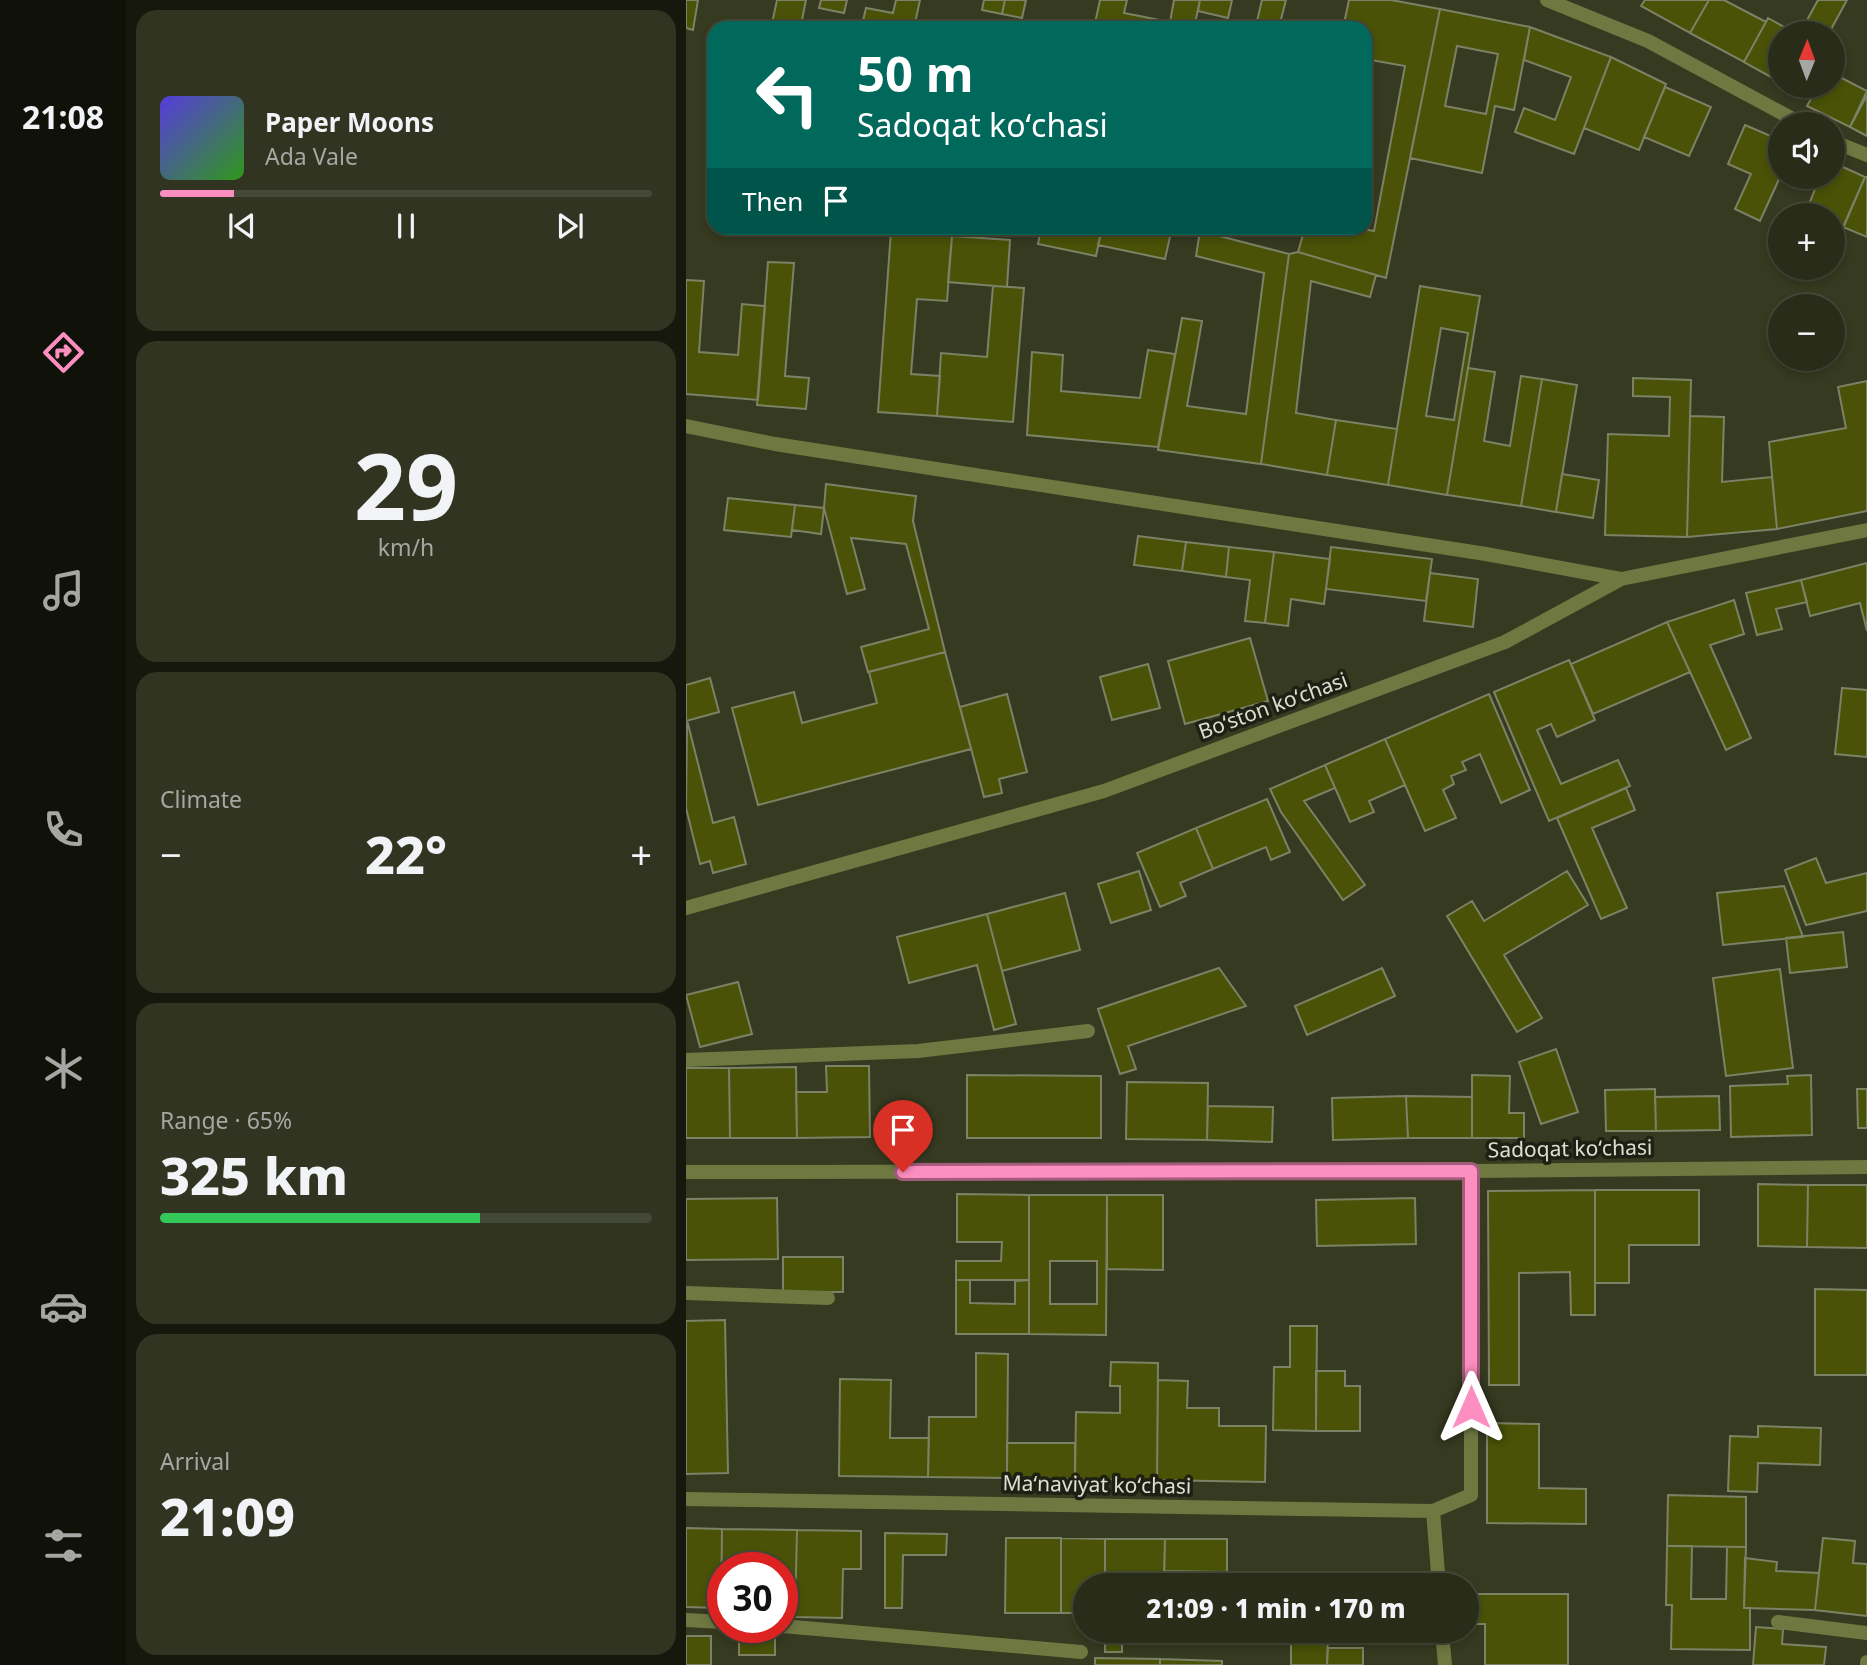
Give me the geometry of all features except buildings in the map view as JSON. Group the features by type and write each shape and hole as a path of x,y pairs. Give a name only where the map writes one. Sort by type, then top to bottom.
{"street":[{"path":"1547,0 1648,41 1780,112"},
{"path":"1845,146 1867,155"},
{"path":"686,426 775,444 1486,554 1621,579"},
{"name":"Boʻston koʻchasi","path":"686,908 1104,791 1505,642 1621,579 1867,530"},
{"path":"686,1060 918,1051 1088,1031"},
{"name":"Sadoqat koʻchasi","path":"686,1172 1471,1171 1867,1167"},
{"path":"1438,1573 1433,1511 1471,1495 1471,1171"},
{"path":"686,1293 828,1298"},
{"name":"Maʻnaviyat koʻchasi","path":"686,1499 1433,1511"},
{"path":"686,1620 707,1621"},
{"path":"1777,1622 1867,1633"},
{"path":"798,1627 1081,1652"},
{"path":"1443,1643 1445,1665"}],"route":[{"path":"903,1172 1471,1171 1471,1407"}]}
